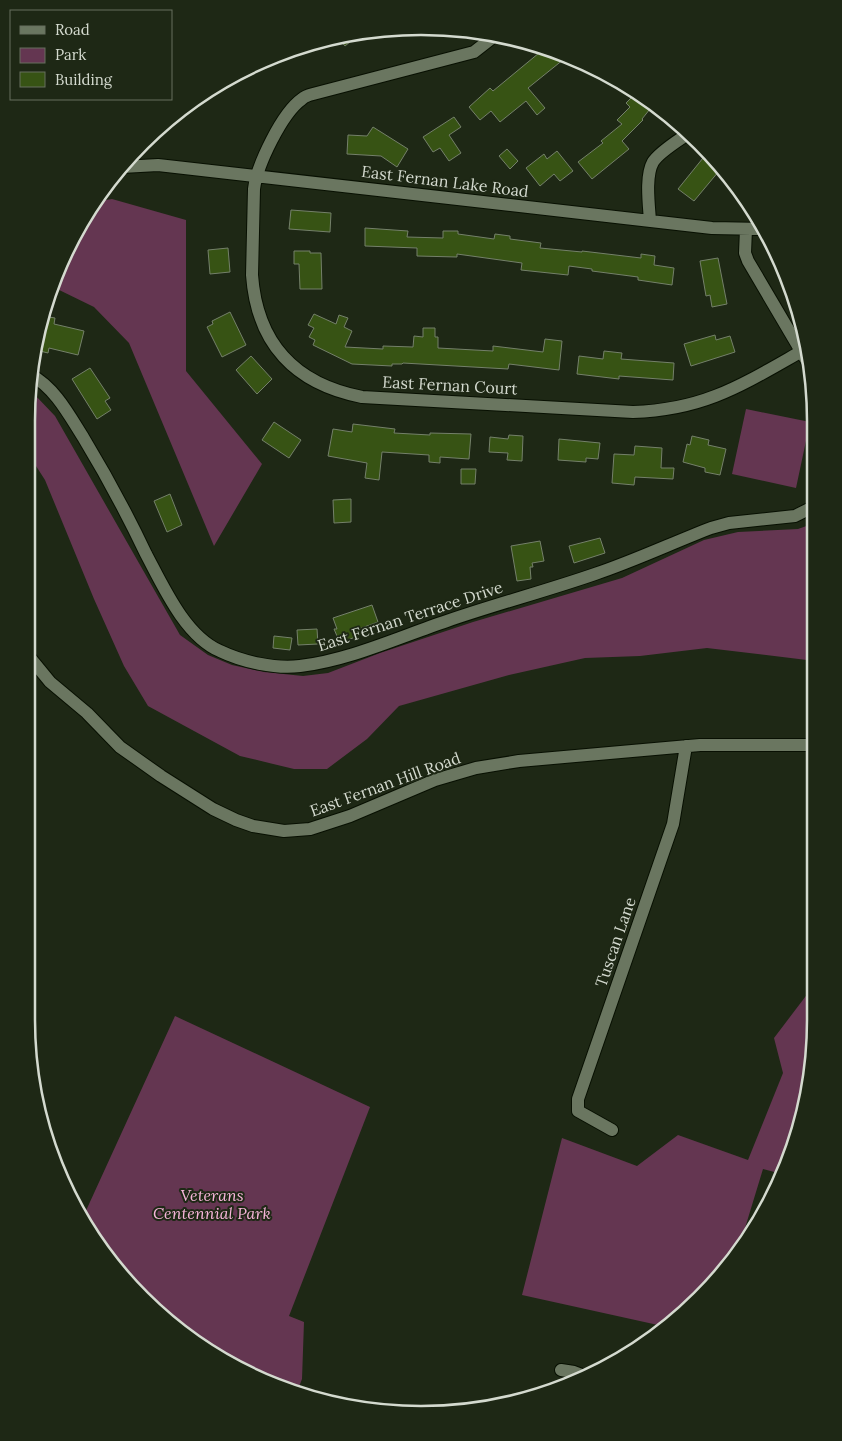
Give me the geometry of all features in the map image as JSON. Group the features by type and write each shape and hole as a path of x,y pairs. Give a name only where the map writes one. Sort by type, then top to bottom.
{"street":[{"path":"256,176 271,142 292,109 303,98 474,52 489,41"},
{"path":"650,220 650,168 653,162 683,138"},
{"name":"East Fernan Lake Road","path":"131,166 158,165 712,228 756,229"},
{"name":"East Fernan Court","path":"256,176 252,275 259,316 281,355 296,369 315,382 345,394 594,411 650,411 692,405 723,394 801,352"},
{"path":"746,229 745,253 748,261 800,348"},
{"name":"East Fernan Terrace Drive","path":"37,380 49,389 67,411 119,498 158,576 193,631 219,651 262,663 297,666 345,656 448,620 596,574 710,528 729,523 794,516 807,510"},
{"name":"East Fernan Hill Road","path":"35,664 50,682 85,711 120,746 161,776 213,809 236,820 267,829 294,832 310,829 350,816 435,780 476,768 519,761 686,746 807,745"},
{"name":"Tuscan Lane","path":"612,1130 578,1111 578,1099 673,824 686,746"},
{"path":"561,1370 577,1373"}],"green space":[{"path":"112,199 186,220 186,371 262,464 214,546 129,343 94,307 58,289 75,250 105,200"},
{"path":"36,396 55,416 180,635 208,655 232,665 264,672 303,676 328,673 380,653 473,622 622,578 704,540 738,532 798,529 807,526 807,660 707,648 640,656 585,658 509,675 399,706 367,739 327,769 294,769 240,756 148,706 124,666 45,480 35,464"},
{"path":"746,409 807,421 807,436 796,488 732,474"},
{"path":"807,995 806,1045 800,1095 787,1144 778,1168 776,1172 763,1169 744,1230 711,1275 694,1293 657,1325 522,1295 562,1138 637,1166 678,1135 748,1160 783,1073 774,1038"},
{"name":"Veterans Centennial Park","path":"175,1016 370,1107 289,1316 304,1322 302,1379 299,1387 273,1377 228,1354 207,1341 166,1310 131,1275 100,1234 86,1211"}],"building":[{"path":"351,41 345,46 342,43"},
{"path":"539,53 561,61 528,88 545,108 537,115 526,101 500,122 491,111 480,120 469,107 490,88 493,91"},
{"path":"631,98 649,110 643,120 622,141 629,149 592,179 578,162 603,143 601,141 622,124 617,120 630,107 626,103"},
{"path":"454,117 461,127 449,135 461,153 449,161 440,148 433,152 423,137"},
{"path":"373,127 408,149 397,167 381,156 347,154 348,135 367,136"},
{"path":"507,149 518,161 510,169 499,156"},
{"path":"557,151 573,171 560,181 554,174 540,186 526,168 544,154 547,159"},
{"path":"703,158 717,173 694,201 678,189"},
{"path":"291,210 331,213 330,232 289,229"},
{"path":"365,228 408,231 407,237 443,238 443,231 458,231 458,234 494,239 495,234 510,236 510,239 541,243 540,248 641,258 641,254 655,256 654,265 674,268 672,285 638,280 638,277 569,266 568,275 521,270 522,263 457,254 457,257 417,256 417,248 365,246"},
{"path":"228,248 230,272 210,274 208,250"},
{"path":"294,251 321,253 322,289 300,289 299,264 294,264"},
{"path":"718,258 727,304 712,307 710,295 706,296 700,261"},
{"path":"230,312 246,345 222,357 207,327 213,324 212,321"},
{"path":"314,314 336,324 339,315 348,318 344,327 352,331 345,347 383,349 383,346 413,347 414,336 423,337 423,328 435,328 435,337 438,337 438,348 493,351 493,346 543,352 545,339 562,341 559,370 509,364 508,369 403,363 392,364 392,366 352,364 313,345 315,340 309,337 314,328 308,325"},
{"path":"49,317 55,318 54,324 84,331 78,355 49,348 48,353 41,351"},
{"path":"715,335 716,340 730,336 735,352 691,366 684,344"},
{"path":"604,351 622,353 621,359 674,363 673,380 619,376 619,379 577,374 579,356 603,359"},
{"path":"251,356 272,379 257,394 236,370"},
{"path":"90,368 110,398 105,401 111,410 97,419 72,379"},
{"path":"274,422 301,440 289,458 262,440"},
{"path":"353,424 395,429 394,433 430,435 430,433 471,434 469,459 440,457 440,463 429,462 429,455 382,452 379,480 365,478 367,463 328,456 333,429 352,432"},
{"path":"509,435 523,436 522,461 507,460 508,453 489,452 490,437 508,439"},
{"path":"692,436 709,440 708,445 726,449 720,475 705,472 705,468 683,462 687,444 690,445"},
{"path":"559,439 600,443 598,459 586,458 586,462 558,460"},
{"path":"635,446 662,448 661,468 674,468 673,479 635,477 634,485 612,483 614,454 634,455"},
{"path":"461,469 476,469 475,484 461,484"},
{"path":"170,494 182,525 167,532 154,501"},
{"path":"351,499 351,522 334,523 333,500"},
{"path":"600,538 605,553 574,563 569,546"},
{"path":"540,541 544,561 532,563 533,567 530,567 531,579 517,581 511,546"},
{"path":"372,605 378,622 356,630 358,636 340,643 334,629 337,629 333,618"},
{"path":"317,629 318,644 298,645 297,630"},
{"path":"274,636 292,638 290,650 273,648"}]}
